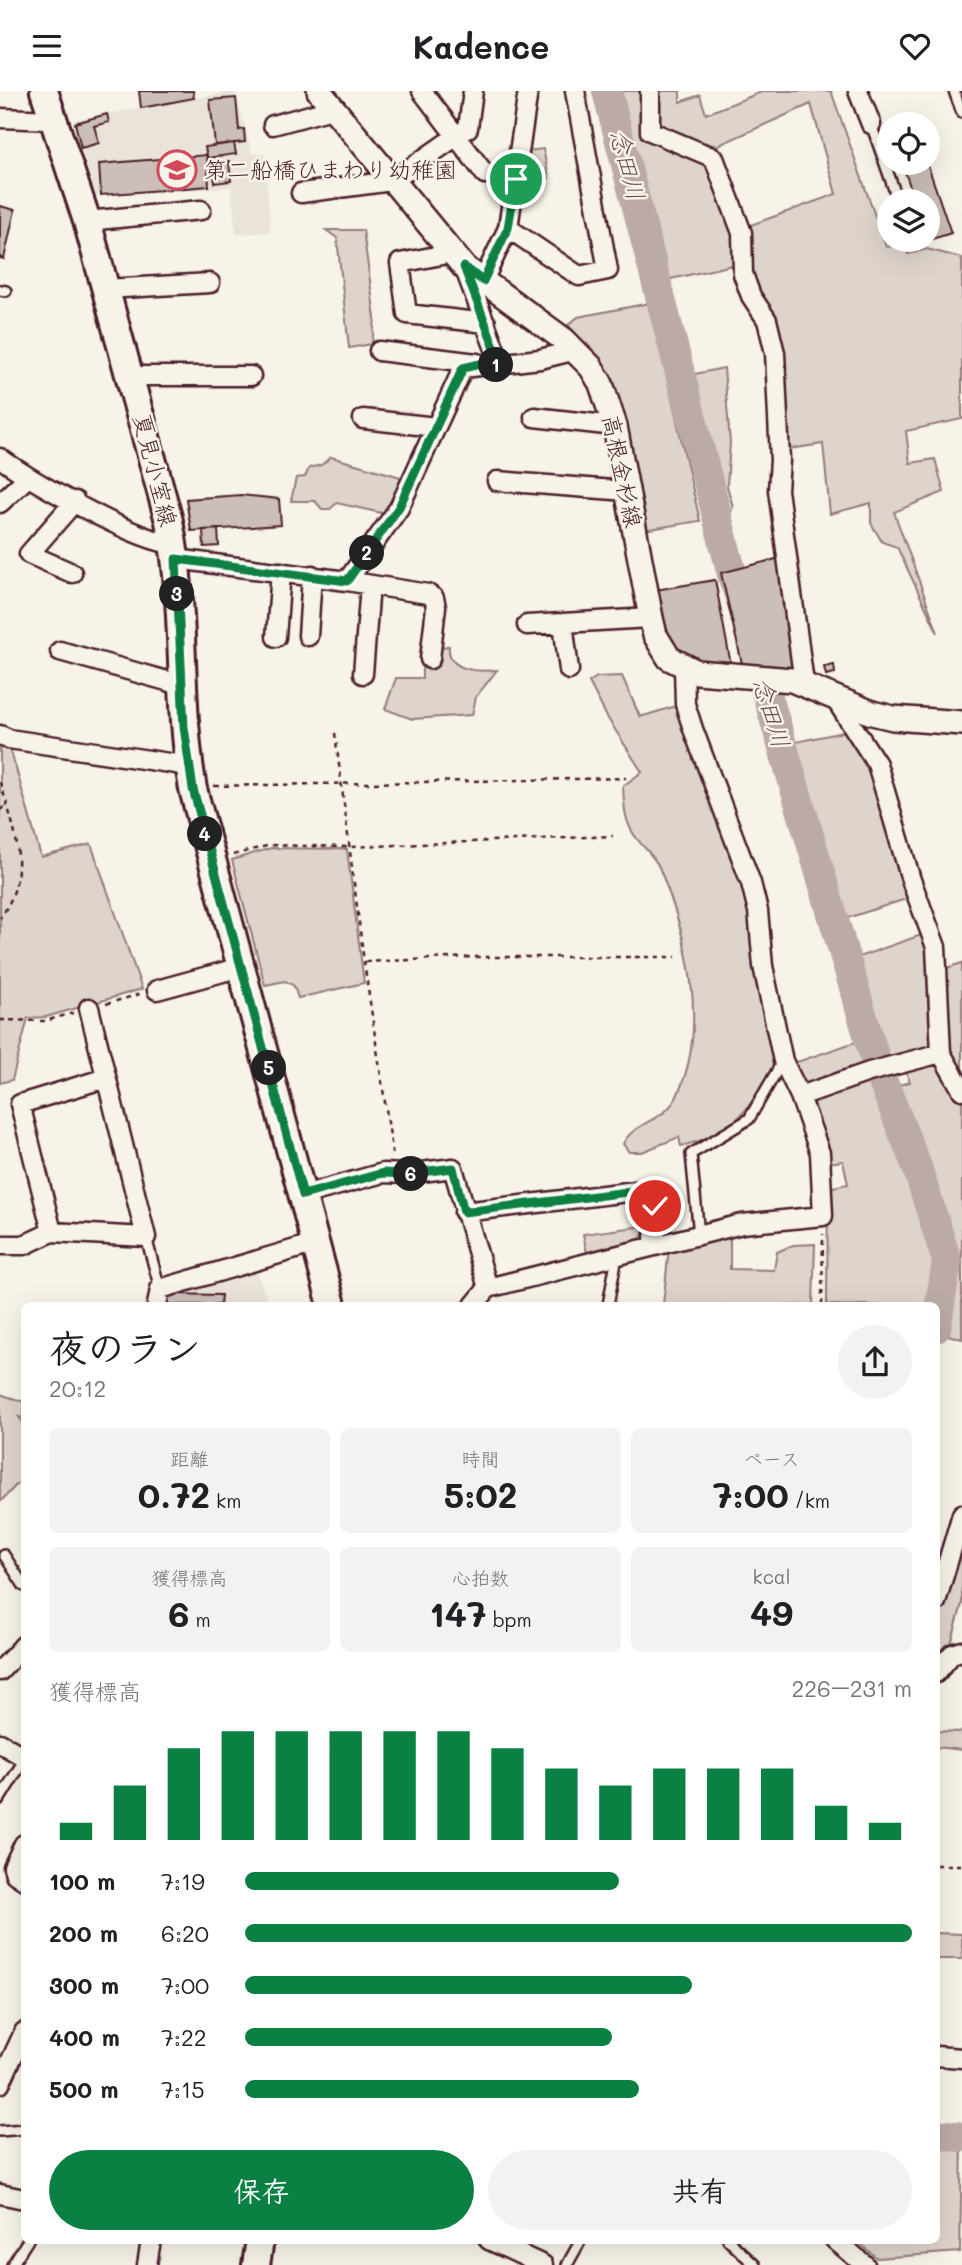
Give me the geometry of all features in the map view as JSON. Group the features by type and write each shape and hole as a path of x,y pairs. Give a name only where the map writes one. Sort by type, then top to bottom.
{"main road":[{"name":"夏見小室線","path":"44,91 87,221 175,551 181,685 191,778 331,1302"}],"street":[{"path":"422,91 454,137 485,174"},
{"path":"302,193 392,181 468,128 473,91"},
{"path":"483,281 508,228 528,91"},
{"path":"508,228 579,276 608,270 575,91"},
{"path":"650,91 650,131 714,158 742,233 743,274 751,296 767,320 775,353 779,436 778,490 798,682"},
{"path":"858,91 871,124"},
{"path":"273,125 326,100"},
{"name":"高根金杉線","path":"326,100 458,260 576,350 601,384 615,426 651,618 661,647 669,658 691,670"},
{"path":"0,117 55,120"},
{"path":"87,221 201,210"},
{"path":"486,323 407,314 400,263 458,260 486,323 501,365"},
{"path":"106,289 210,283"},
{"path":"379,351 501,365 576,350"},
{"path":"347,581 399,507 463,368 480,364"},
{"path":"130,376 251,376"},
{"path":"534,417 615,426"},
{"path":"363,419 436,427"},
{"path":"0,458 27,478 175,551 281,572 428,594 434,599 436,607 430,659"},
{"path":"0,503 27,478"},
{"path":"497,481 627,491"},
{"path":"72,573 29,554 75,501"},
{"path":"276,637 281,572"},
{"path":"308,636 312,575"},
{"path":"363,674 370,585"},
{"path":"527,625 651,618"},
{"path":"563,623 569,670"},
{"path":"60,651 181,685"},
{"path":"476,1302 488,1288 742,1224 823,1216 820,1153 800,1095 783,1061 763,966 758,911 751,883 685,704 691,670 798,682 872,713 962,723"},
{"path":"834,697 877,764 911,880 936,947 941,1053 962,1090"},
{"path":"0,735 191,778"},
{"path":"157,990 241,967"},
{"path":"0,1245 24,1245 52,1232 146,1237 89,1008"},
{"path":"800,1095 869,1072 941,1053"},
{"path":"52,1232 20,1104 106,1078"},
{"path":"303,1195 383,1173 453,1168 488,1288"},
{"path":"464,1212 644,1190 655,1206 654,1246"},
{"path":"159,1297 316,1243"},
{"path":"940,1588 962,1514"},
{"path":"0,1671 21,1648"},
{"path":"940,1668 952,1654 962,1651"},
{"path":"0,1743 21,1757"},
{"path":"12,1871 21,1851"},
{"path":"0,2084 21,2038"},
{"path":"940,2056 962,2058"},
{"path":"0,2194 21,2198"},
{"path":"147,2265 150,2244"},
{"path":"502,2244 543,2265"},
{"path":"840,2244 865,2265"}],"lane":[{"path":"954,91 962,113"},
{"path":"871,124 894,189"},
{"path":"699,1235 691,1154 748,1119 783,1061"},
{"path":"146,1237 159,1297"},
{"path":"609,1302 617,1256"},
{"path":"4,1555 21,1581"},
{"path":"0,1799 21,1764"},
{"path":"0,2131 21,2129"},
{"path":"12,2265 25,2244"},
{"path":"567,2265 578,2244"},
{"path":"731,2244 755,2265"}],"path":[{"path":"335,733 364,963 396,1174"},
{"path":"191,778 204,786 626,778"},
{"path":"0,782 20,873 12,902 0,918"},
{"path":"0,810 7,806"},
{"path":"213,862 271,845 350,847 613,836"},
{"path":"364,963 472,957 676,957"},
{"path":"822,1302 823,1216"},
{"path":"940,1865 962,1865"}],"shaded area":[{"name":"第二船橋ひまわり幼稚園","path":"235,91 252,154 264,153 271,232 236,234 231,187 96,196 73,120"},
{"path":"611,91 645,91 645,126 709,165 733,233 733,265 653,283"},
{"path":"655,91 680,91 680,102 700,95 706,114 764,91 831,91 877,221 877,252 939,252 962,258 962,419 906,431 910,463 935,459 944,492 894,512 938,633 897,547 882,542 871,523 871,503 830,514 823,444 782,450 781,411 748,271 748,226 836,194 811,104 717,146 674,134 656,123"},
{"path":"543,149 549,178 521,186 528,151"},
{"path":"326,230 363,230 375,318 372,344 349,348 337,238"},
{"path":"650,303 700,521 643,530 595,356 568,325 578,317"},
{"path":"724,368 730,443 727,486 733,507 723,530 730,553 742,560 719,567 680,377"},
{"path":"331,457 404,478 386,514 337,503 330,509 322,509 315,501 291,501 296,478 305,477 309,468 321,465"},
{"path":"449,646 453,661 458,665 472,670 497,670 476,697 472,715 412,719 385,709 396,678 422,678 422,664 432,663 434,648"},
{"path":"622,676 640,717 680,705 754,912 777,1061 750,1105 729,1126 701,1141 681,1146 679,1137 642,1152 629,1152 623,1144 634,1130 672,1105 677,1096 687,1069 693,1011 686,951 669,893 659,867 630,828 626,816 623,786 642,772 607,717 589,682 597,677"},
{"path":"847,731 870,762 909,898 832,923 773,747"},
{"path":"0,741 9,744 41,857 91,844 142,989 46,1017 28,1018 12,1080 0,1083"},
{"path":"271,848 347,849 364,983 298,998 294,986 285,981 265,985 232,860"},
{"path":"924,934 932,951 936,1047 884,1063 844,962"},
{"path":"962,963 962,1083 944,1052 944,969"},
{"path":"861,1040 870,1067 812,1086 800,1086 791,1064"},
{"path":"937,1057 962,1102 962,1339 941,1333 951,1254 921,1166 887,1088 910,1082 904,1067"},
{"path":"874,1075 910,1166 940,1258 935,1302 827,1302 828,1188 848,1184 843,1161 828,1163 809,1103 822,1092"},
{"path":"643,1226 644,1232 638,1243 588,1258 583,1234"},
{"path":"730,1232 730,1269 774,1270 777,1252 793,1245 815,1244 813,1302 663,1302 669,1248"},
{"path":"255,1269 269,1302 159,1302 160,1296"},
{"path":"0,1394 21,1401 21,1480 0,1502"},
{"path":"962,1526 962,1604 951,1644 940,1661 940,1604"},
{"path":"940,1731 962,1732 962,1750 940,1747"},
{"path":"940,1933 962,1934 962,1959 940,1959"},
{"path":"940,2138 962,2141 960,2252 877,2258 860,2244 940,2244"}],"building":[{"path":"139,91 193,91 194,98 141,108"},
{"path":"236,98 239,130 244,129 245,142 215,145 210,100"},
{"path":"107,114 109,122 94,126 99,143 81,148 75,123"},
{"path":"234,143 236,154 207,158 205,147"},
{"path":"207,155 209,186 101,195 99,164"},
{"path":"229,161 231,181 215,183 212,163"},
{"path":"906,175 931,175 936,189 911,189"},
{"path":"940,201 951,233 940,236"},
{"path":"0,206 15,210 4,259 0,258"},
{"path":"241,495 279,499 281,525 191,531 186,499"},
{"path":"218,529 219,546 204,547 203,530"},
{"path":"784,557 799,673 743,668 721,573"},
{"path":"715,580 731,665 702,665 674,649 667,640 655,590"},
{"path":"834,665 835,673 826,675 824,667"},
{"path":"167,1294 221,1295 220,1302 167,1302"}],"waterway":[{"name":"念田川","path":"607,91 733,578 744,608"},
{"name":"念田川","path":"754,650 879,1072 917,1167 947,1261 940,1304"},
{"name":"念田川","path":"940,2134 962,2137"}],"place":[{"name":"第二船橋ひまわり幼稚園","path":"177,170"}],"route":[{"path":"516,179 508,228 483,281 464,267 501,365 480,364 463,368 399,507 347,581 176,559 181,685 189,766 303,1195 383,1173 406,1174 453,1168 464,1212 644,1190 655,1206"}]}
